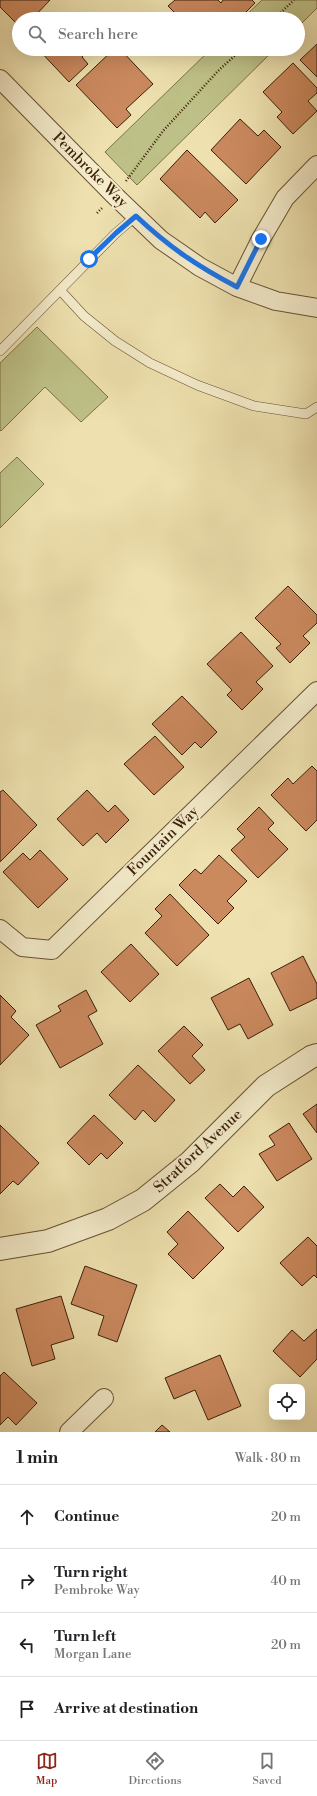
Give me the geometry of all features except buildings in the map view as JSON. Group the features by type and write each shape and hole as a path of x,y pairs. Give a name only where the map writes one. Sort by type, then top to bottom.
{"street":[{"name":"Pembroke Way","path":"0,78 161,240 200,267 237,287 276,301 317,308"},
{"path":"237,287 261,239 285,198 317,165"},
{"name":"Fountain Way","path":"0,929 22,947 52,950 317,691"},
{"name":"Stratford Avenue","path":"0,1249 48,1241 108,1219 143,1200 190,1162 266,1086 311,1057 317,1055"},
{"path":"69,1432 104,1398"}],"lane":[{"path":"0,351 116,233 136,216"},
{"path":"60,290 84,316 115,341 150,363 198,385 254,406 306,414 317,407"}],"path":[{"path":"281,12 292,1"},
{"path":"130,177 163,130 218,71 234,56"}],"green space":[{"path":"262,0 317,0 317,8 305,20 305,12 249,12"},
{"path":"204,56 268,56 137,185 105,152"},
{"path":"37,327 108,397 81,422 45,387 1,431 0,363"},
{"path":"17,457 44,484 0,528 0,473"}],"route":[{"path":"89,259 136,216 161,240 200,267 237,287 261,239"}]}
